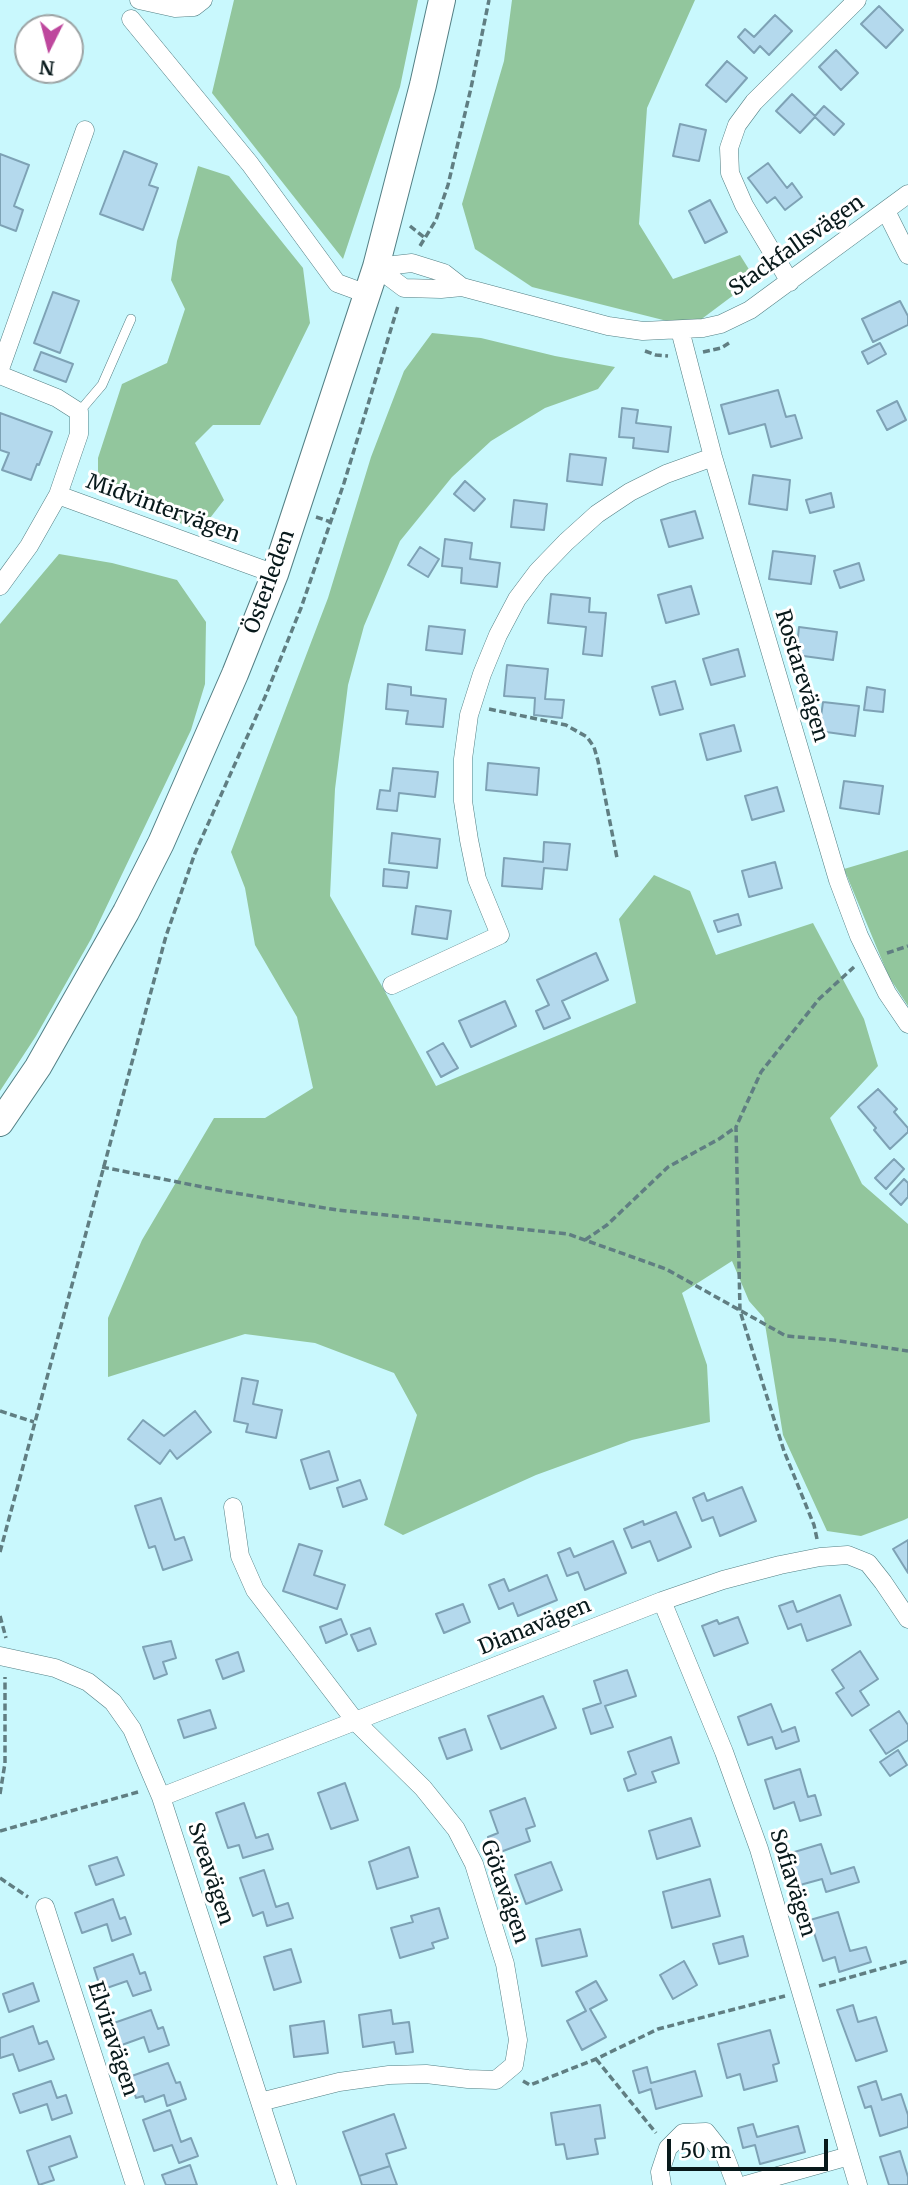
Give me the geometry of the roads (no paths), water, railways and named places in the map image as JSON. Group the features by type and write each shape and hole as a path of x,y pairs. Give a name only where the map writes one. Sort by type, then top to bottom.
{"main road":[{"name":"Österleden","path":"0,1123 44,1055 126,912 161,843 275,575 376,267 442,0"}],"street":[{"path":"139,0 175,8 194,7 203,0"},
{"path":"789,282 744,205 730,173 729,148 737,125 754,102 857,0"},
{"path":"131,19 250,164 337,283 367,294"},
{"path":"0,369 85,130"},
{"name":"Stackfallsvägen","path":"376,267 404,288 462,287 608,326 643,331 680,330 722,324 750,310 908,194"},
{"path":"886,211 908,255"},
{"name":"Stackfallsvägen","path":"376,267 412,262 444,274 462,287"},
{"name":"Rostarevägen","path":"680,330 713,457 838,880 859,936 887,993 908,1024"},
{"path":"0,375 57,398 79,412 79,435 58,495"},
{"path":"392,985 500,935 477,879 463,801 463,759 472,706 482,674 517,598 538,570 597,514 630,492 666,474 713,457"},
{"name":"Midvintervägen","path":"0,586 29,546 58,495 275,575"},
{"name":"Götavägen","path":"233,1507 240,1556 255,1590 356,1722 423,1788 456,1829 474,1864 505,1964 518,2040 514,2065 496,2080 426,2074 389,2075 339,2082 260,2102"},
{"name":"Dianavägen","path":"159,1792 356,1722 662,1601 723,1580 820,1557 848,1555 868,1563 908,1619"},
{"name":"Sofiavägen","path":"662,1601 724,1752 759,1849 858,2185"},
{"name":"Sveavägen","path":"3,1656 55,1668 88,1682 113,1702 132,1729 159,1792 287,2185"},
{"name":"Elviravägen","path":"45,1907 135,2185"},
{"path":"662,2185 660,2172 668,2148 683,2133 706,2132 725,2155 736,2185"},
{"path":"746,2185 849,2156"}],"lane":[{"path":"79,412 102,385 131,319"}]}
